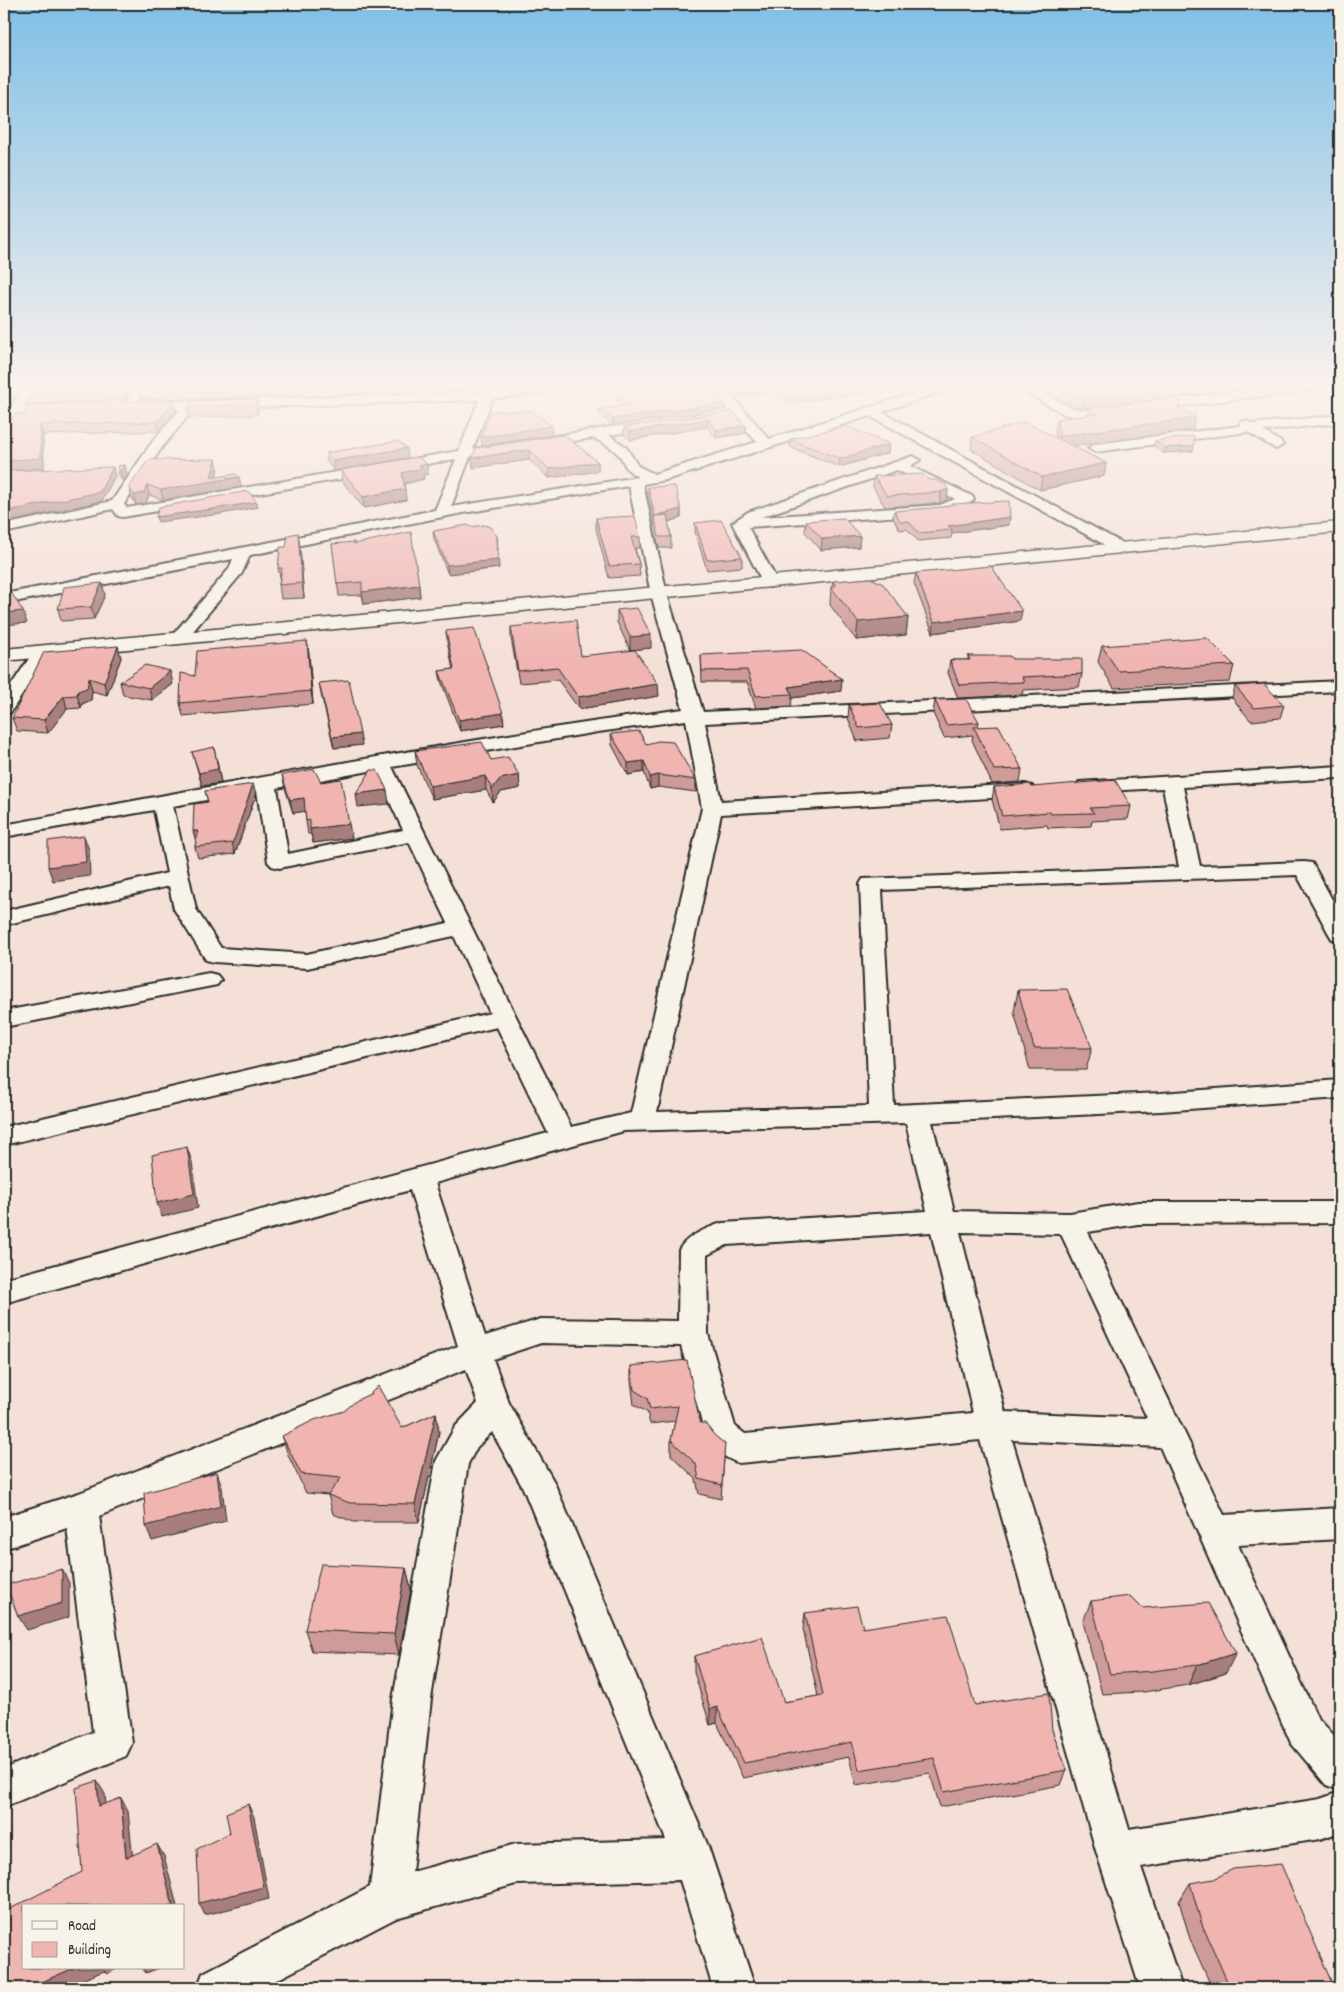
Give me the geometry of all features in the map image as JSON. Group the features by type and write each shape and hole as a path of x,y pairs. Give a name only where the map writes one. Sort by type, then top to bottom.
{"main road":[{"path":"4,655 659,594 1340,527"}],"street":[{"path":"4,529 117,504 125,495 134,479"},
{"path":"117,504 123,513 320,479"},
{"path":"441,514 454,479"},
{"path":"4,599 441,514 646,479"},
{"path":"739,523 753,515 858,479"},
{"path":"739,523 942,509 967,499 926,479"},
{"path":"996,479 1121,548"},
{"path":"635,481 659,594 695,716 712,808 642,1122"},
{"path":"12,512 77,512"},
{"path":"739,523 770,582"},
{"path":"177,639 236,570 244,552"},
{"path":"4,709 42,652"},
{"path":"4,831 598,726 695,716 1340,686"},
{"path":"381,763 564,1139"},
{"path":"712,808 1340,772"},
{"path":"1172,781 1191,873"},
{"path":"266,784 279,862 416,834"},
{"path":"162,802 185,909 214,955 307,961 462,927"},
{"path":"882,1115 872,884 1304,868 1340,934"},
{"path":"4,918 178,877"},
{"path":"4,1019 209,980"},
{"path":"4,1136 505,1017"},
{"path":"4,1291 624,1122 917,1114 1161,1102 1340,1088"},
{"path":"917,1114 992,1425 1116,1852 1161,1988"},
{"path":"420,1178 475,1352 495,1407 537,1482 694,1860 734,1988"},
{"path":"1170,1433 992,1425 739,1449 720,1434 693,1334 693,1250 722,1234 944,1221 1070,1224 1138,1213 1340,1212"},
{"path":"1070,1224 1170,1433 1304,1730 1340,1771"},
{"path":"4,1533 81,1508 475,1352 541,1331 693,1334"},
{"path":"389,1899 412,1698 452,1461 466,1437 495,1407"},
{"path":"4,1788 113,1743 81,1508"},
{"path":"1214,1531 1340,1522"},
{"path":"1116,1852 1320,1820 1340,1812"},
{"path":"218,1988 389,1899 516,1864 694,1860"}],"building":[{"path":"4,479 107,479 100,492 4,512"},
{"path":"135,479 227,479 161,490 147,485 144,493 134,495 129,487"},
{"path":"348,479 403,479 405,489 363,497"},
{"path":"876,479 936,480 946,485 948,489 941,492 887,496"},
{"path":"675,486 681,509 655,516 648,487"},
{"path":"248,491 257,502 156,517 159,507"},
{"path":"1009,501 1010,517 948,526 952,530 919,533 908,521 901,522 894,511 943,507 953,504"},
{"path":"667,515 671,537 659,537 654,516"},
{"path":"635,516 640,537 631,537 639,564 609,566 596,518"},
{"path":"844,518 860,536 822,539 806,521"},
{"path":"721,520 742,557 707,560 695,523"},
{"path":"468,525 471,527 484,525 490,527 497,536 498,560 447,565 433,531"},
{"path":"411,532 419,585 362,592 362,582 337,584 332,544 354,542 354,544"},
{"path":"298,533 302,583 279,585 282,568 278,568 280,547 286,547 288,535"},
{"path":"991,566 1022,611 934,622 916,573"},
{"path":"871,578 883,584 908,617 858,622 831,587 836,586 833,581"},
{"path":"102,583 91,607 58,609 64,587"},
{"path":"11,592 23,611 4,613 4,593"},
{"path":"637,608 651,635 630,637 617,610"},
{"path":"576,620 581,656 635,650 658,684 578,697 557,667 518,671 511,627"},
{"path":"474,628 503,713 459,720 439,671 454,669 446,631"},
{"path":"1207,638 1234,665 1118,671 1102,646"},
{"path":"307,641 311,691 180,703 181,673 195,676 197,651"},
{"path":"118,646 104,683 89,678 87,688 78,691 77,695 64,696 44,720 12,718 44,652"},
{"path":"802,650 842,679 789,687 792,694 756,696 747,670 702,671 701,655"},
{"path":"968,656 1010,656 1012,659 1082,659 1082,674 1022,677 1024,682 959,685 950,660 970,660"},
{"path":"145,665 170,671 149,688 120,682"},
{"path":"349,680 360,734 332,737 319,683"},
{"path":"1264,684 1284,705 1254,708 1235,686"},
{"path":"966,699 979,722 946,725 935,700"},
{"path":"880,703 892,725 859,728 849,705"},
{"path":"999,726 1022,769 994,770 974,727"},
{"path":"639,731 646,744 658,741 673,742 696,780 658,775 650,777 644,761 628,763 611,734"},
{"path":"482,742 491,760 508,757 519,775 500,779 492,789 485,776 430,786 415,751"},
{"path":"214,747 218,769 199,773 192,752"},
{"path":"314,769 321,782 341,779 349,824 310,829 310,820 306,821 304,798 290,800 282,775"},
{"path":"371,770 377,770 387,790 356,794"},
{"path":"1115,780 1131,806 1090,808 1094,813 1051,814 1050,812 1002,816 994,787 1030,784 1032,787"},
{"path":"253,784 232,843 195,847 198,831 193,831 194,804 208,802 205,791"},
{"path":"84,836 86,862 48,867 48,841"},
{"path":"1067,989 1092,1048 1034,1048 1018,990"},
{"path":"187,1147 194,1194 157,1203 152,1155"},
{"path":"687,1360 700,1423 705,1423 714,1435 725,1444 722,1485 699,1479 696,1464 671,1440 678,1406 650,1409 647,1398 634,1390 631,1366"},
{"path":"378,1386 402,1428 436,1413 415,1504 350,1503 328,1495 341,1478 301,1474 282,1436 314,1420 344,1411 357,1400 370,1394"},
{"path":"217,1472 221,1506 146,1526 144,1493"},
{"path":"321,1564 406,1568 394,1634 305,1630"},
{"path":"62,1569 62,1603 18,1616 6,1585"},
{"path":"1130,1596 1142,1608 1208,1603 1236,1653 1197,1665 1110,1674 1091,1601"},
{"path":"857,1606 863,1628 948,1615 975,1705 1049,1693 1052,1730 1067,1770 944,1792 934,1758 859,1770 852,1742 744,1763 717,1707 710,1709 694,1656 762,1637 784,1702 823,1695 805,1613"},
{"path":"97,1781 99,1806 121,1798 126,1858 157,1844 172,1904 22,1904 22,1970 69,1970 30,1988 4,1988 4,1912 82,1872 76,1788"},
{"path":"248,1804 264,1887 199,1903 197,1849 230,1833 226,1813"},
{"path":"1281,1864 1334,1988 1230,1988 1201,1922 1190,1883 1214,1879 1233,1869"},
{"path":"646,1984 647,1988 606,1988"}]}
